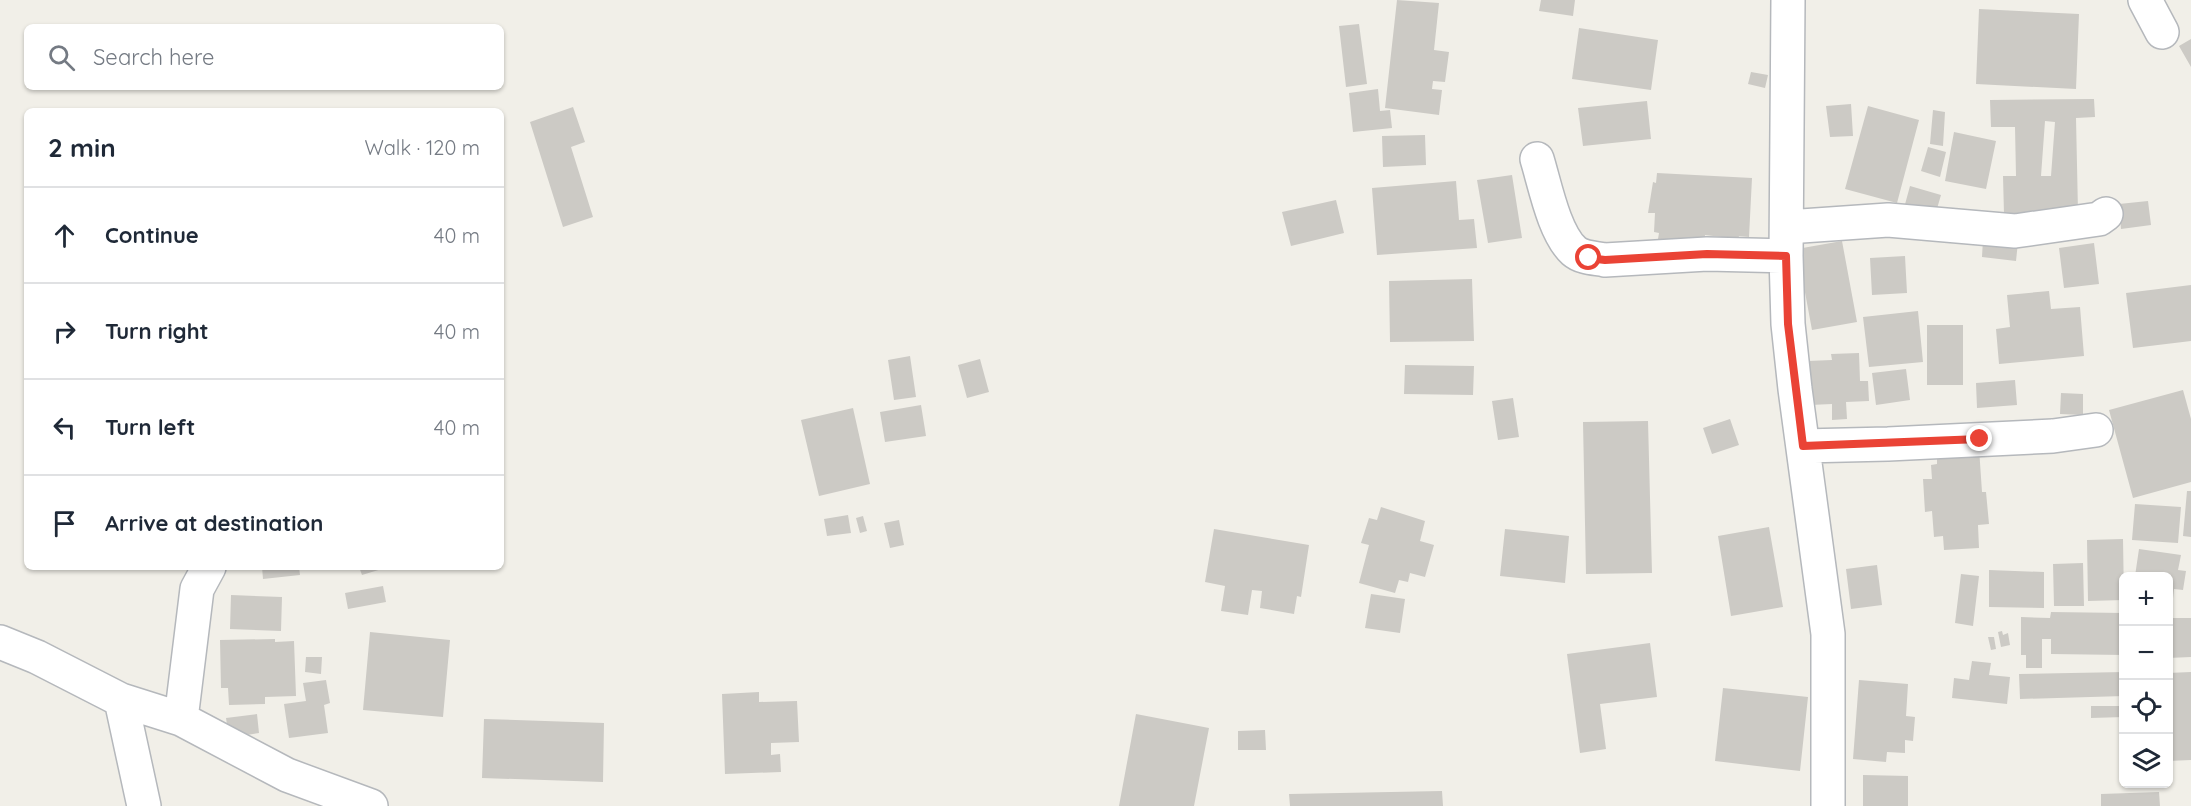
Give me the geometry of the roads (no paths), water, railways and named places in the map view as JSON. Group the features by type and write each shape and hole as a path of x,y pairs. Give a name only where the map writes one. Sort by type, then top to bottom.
{"street":[{"path":"1788,0 1786,242 1788,324 1828,634 1828,806"},
{"path":"2145,0 2162,32"},
{"path":"1537,159 1564,237 1574,251 1589,258 1605,260 1707,254 1786,242 1888,220 2015,231 2099,219 2106,214"},
{"path":"1803,446 2043,436 2096,430"},
{"path":"181,719 197,589 207,570"},
{"path":"0,642 37,657 121,700 181,719 287,775 371,806"},
{"path":"121,700 144,806"}]}
